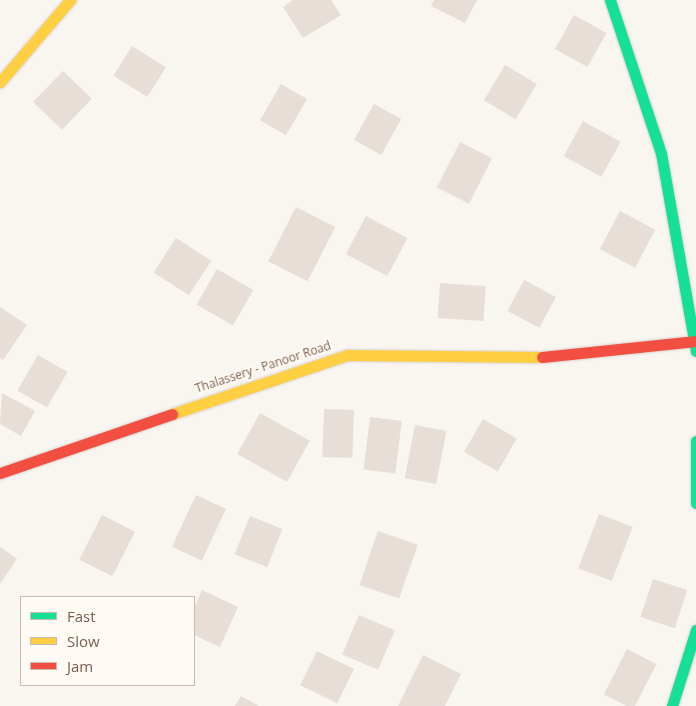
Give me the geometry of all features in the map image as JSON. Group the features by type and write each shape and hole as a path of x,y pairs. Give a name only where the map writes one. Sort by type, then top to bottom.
{"main road":[{"path":"0,82 70,0"},
{"path":"610,0 661,153 696,344"},
{"name":"Thalassery - Panoor Road","path":"0,473 347,355 520,359 696,344"},
{"path":"696,441 696,503"},
{"path":"672,706 696,630"}],"building":[{"path":"293,0 331,0 341,15 303,38 283,7"},
{"path":"434,0 477,0 465,23 431,6"},
{"path":"574,15 606,33 587,67 555,49"},
{"path":"132,46 166,67 147,97 113,76"},
{"path":"505,65 537,84 516,119 484,100"},
{"path":"63,71 92,99 62,130 33,102"},
{"path":"281,84 307,99 286,135 260,120"},
{"path":"374,104 401,119 381,155 354,140"},
{"path":"583,121 621,142 601,177 564,156"},
{"path":"460,142 492,158 469,204 437,187"},
{"path":"296,207 335,227 308,281 268,261"},
{"path":"620,211 655,230 635,268 600,249"},
{"path":"366,216 407,238 387,276 346,254"},
{"path":"176,238 211,261 189,295 154,272"},
{"path":"217,269 253,290 233,326 196,305"},
{"path":"524,280 556,297 539,328 508,311"},
{"path":"440,283 486,286 483,321 438,318"},
{"path":"0,307 27,325 3,360 0,358"},
{"path":"38,355 67,372 47,408 18,391"},
{"path":"2,393 35,411 21,436 0,424"},
{"path":"324,409 354,410 352,458 322,457"},
{"path":"260,413 310,441 287,482 237,454"},
{"path":"370,417 402,421 395,474 364,470"},
{"path":"483,419 517,438 498,471 464,452"},
{"path":"415,425 446,431 436,484 405,478"},
{"path":"196,495 226,509 202,561 172,547"},
{"path":"599,514 633,527 612,581 578,568"},
{"path":"102,515 135,532 112,576 79,560"},
{"path":"250,516 282,529 267,567 235,554"},
{"path":"378,531 418,545 399,599 359,585"},
{"path":"0,547 17,559 0,584"},
{"path":"653,579 687,590 675,628 641,617"},
{"path":"202,590 238,607 220,647 195,635 195,606"},
{"path":"359,615 395,630 378,670 342,655"},
{"path":"627,649 656,664 635,706 627,706 604,694"},
{"path":"317,651 354,669 337,703 300,685"},
{"path":"423,655 461,674 445,706 398,706"},
{"path":"241,696 259,706 235,706"}],"traffic: fast":[{"path":"610,0 661,153 696,351"},
{"path":"696,441 696,503"},
{"path":"672,706 696,630"}],"traffic: slow":[{"path":"0,82 70,0"},
{"path":"172,414 347,355 542,357"}],"traffic: jam":[{"path":"542,357 696,341"},
{"path":"0,473 172,414"}]}
